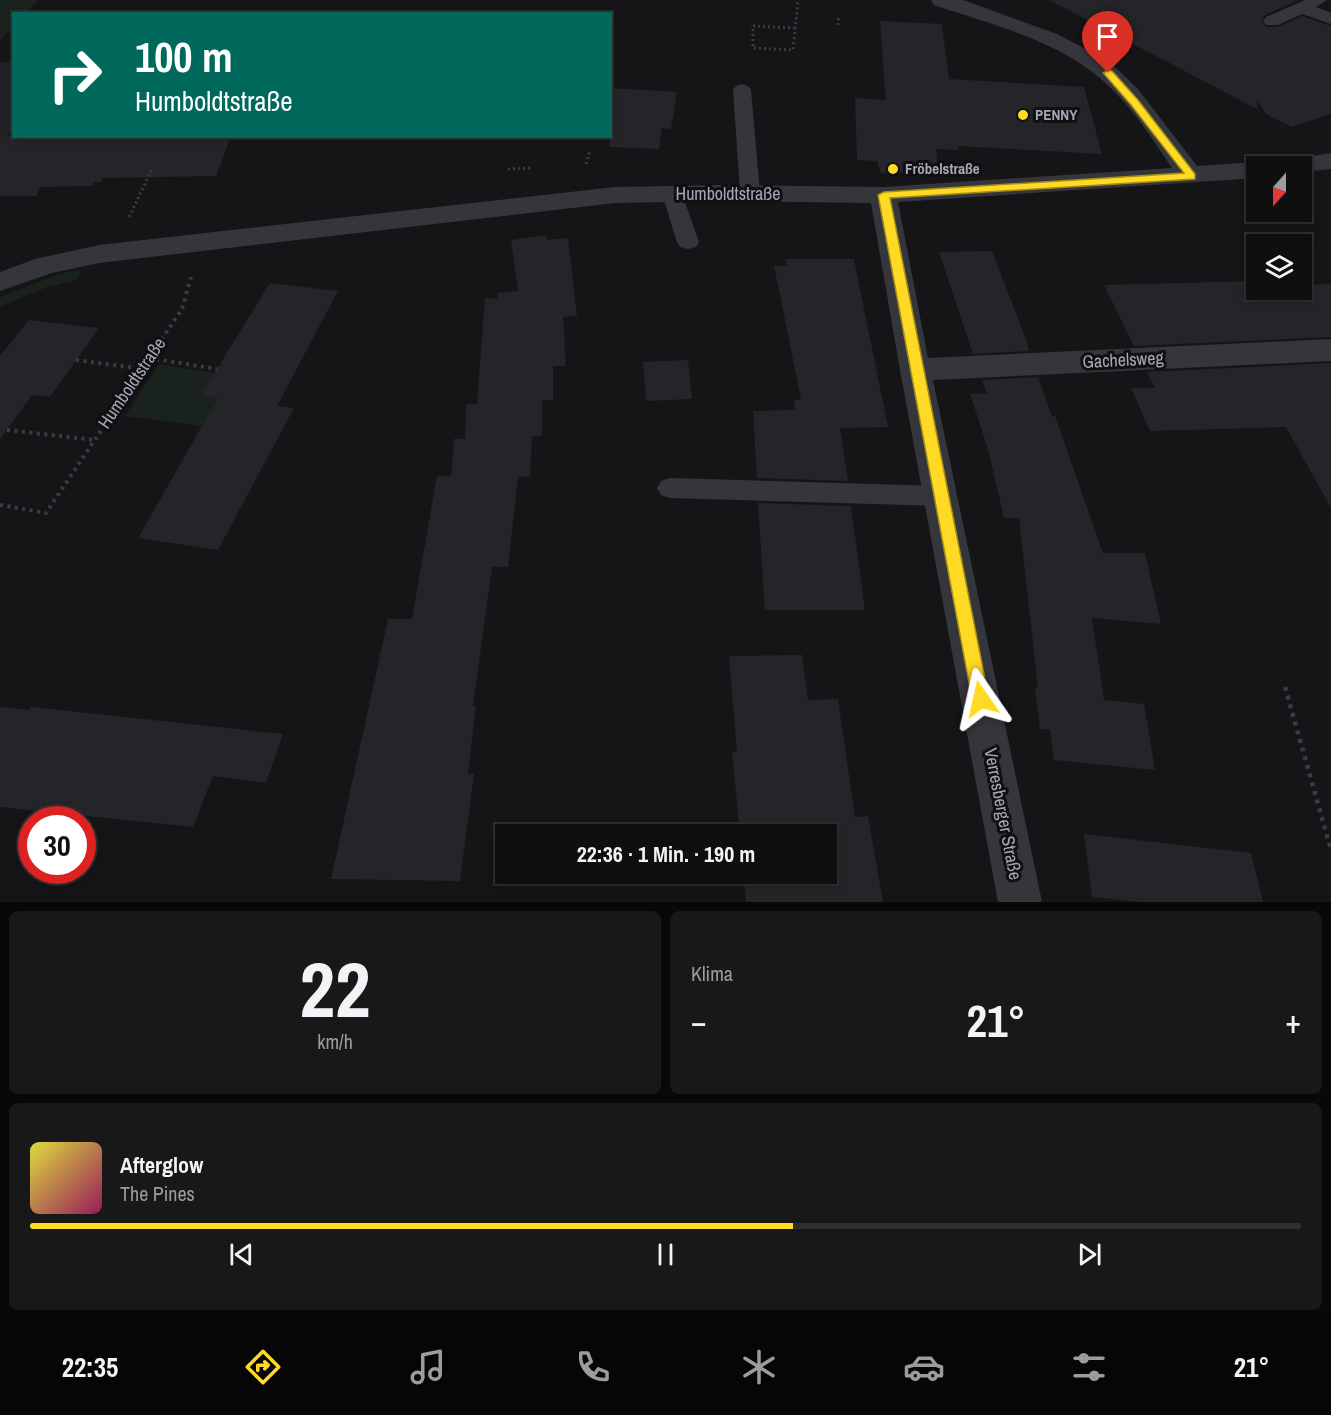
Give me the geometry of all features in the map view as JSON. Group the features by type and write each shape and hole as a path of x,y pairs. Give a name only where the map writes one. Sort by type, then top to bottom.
{"street":[{"path":"942,0 1068,47 1108,73 1135,102 1191,176"},
{"path":"1312,163 1331,161"},
{"name":"Humboldtstraße","path":"0,282 45,265 99,254 615,195 884,195 1246,171"},
{"name":"Verresberger Straße","path":"884,195 915,370 1020,902"},
{"name":"Gachelsweg","path":"915,370 1331,350"}],"lane":[{"path":"1272,21 1319,0"},
{"path":"1302,8 1331,20"},
{"path":"742,90 750,194"},
{"path":"672,194 688,242"},
{"path":"670,488 941,496"}],"path":[{"path":"795,28 753,26 753,48 793,50 798,0"},
{"path":"838,25 839,15"},
{"path":"586,165 590,150"},
{"name":"Humboldtstraße","path":"0,505 46,513 182,309 201,244"},
{"path":"149,358 218,369"},
{"path":"76,360 142,369"},
{"path":"7,430 95,440"},
{"path":"1285,687 1331,850"}],"shaded area":[{"path":"0,0 39,0 26,12 12,12 12,27 0,41"},
{"path":"0,62 12,62 12,129 0,148"},
{"path":"81,270 78,279 39,290 0,307 0,298 5,295 59,274"},
{"path":"159,364 215,373 202,395 219,398 203,426 125,416"}],"building":[{"path":"1049,0 1299,0 1265,15 1261,21 1266,27 1278,27 1302,16 1331,26 1331,114 1291,127 1266,114 1257,100 1257,109"},
{"path":"880,21 942,24 949,79 1084,87 1102,154 958,146 958,150 936,149 939,172 881,173 877,161 857,160 855,98 886,100"},
{"path":"612,88 677,92 671,129 662,128 659,149 610,147"},
{"path":"0,136 12,136 12,138 230,138 216,176 103,178 101,182 94,182 92,186 41,187 36,196 0,196"},
{"path":"546,235 547,240 568,238 577,316 563,317 566,366 553,366 553,400 542,400 542,436 532,436 530,476 518,477 508,567 492,567 473,706 476,706 468,774 474,774 460,881 331,879 388,619 412,619 437,476 451,476 454,439 465,439 466,404 477,404 485,298 498,299 498,293 518,291 511,240"},
{"path":"992,251 1029,351 973,354 939,252"},
{"path":"786,259 854,259 888,427 840,428 848,481 757,478 753,411 795,410 794,400 801,399 774,266 787,266"},
{"path":"1246,281 1246,300 1312,300 1312,285 1331,284 1331,337 1134,346 1104,285"},
{"path":"270,283 338,291 277,406 294,408 218,550 138,538 218,398 201,395"},
{"path":"29,320 99,328 50,397 32,395 0,439 0,356"},
{"path":"688,360 692,399 646,401 643,362"},
{"path":"1331,363 1331,508 1286,427 1150,431 1131,388 1155,388 1147,372"},
{"path":"1038,377 1052,416 1055,416 1103,553 1145,553 1161,624 1092,618 1104,700 1144,704 1155,770 1054,760 1050,730 1040,729 1035,687 1038,687 1019,518 1004,518 988,449 970,394 987,393 982,380"},
{"path":"758,503 851,506 865,610 765,610"},
{"path":"802,655 808,700 838,699 855,817 868,816 883,902 746,902 745,884 837,884 837,824 739,824 732,752 737,752 729,656"},
{"path":"0,707 30,710 31,707 283,734 266,783 213,776 193,827 96,817 96,806 18,806 18,809 0,807"},
{"path":"1084,834 1251,853 1263,902 1139,902 1092,897"}],"place":[{"name":"PENNY","path":"1023,115"},
{"name":"Fröbelstraße","path":"893,169"}],"route":[{"path":"981,699 915,370 884,195 1191,176 1135,102 1108,73"}]}
